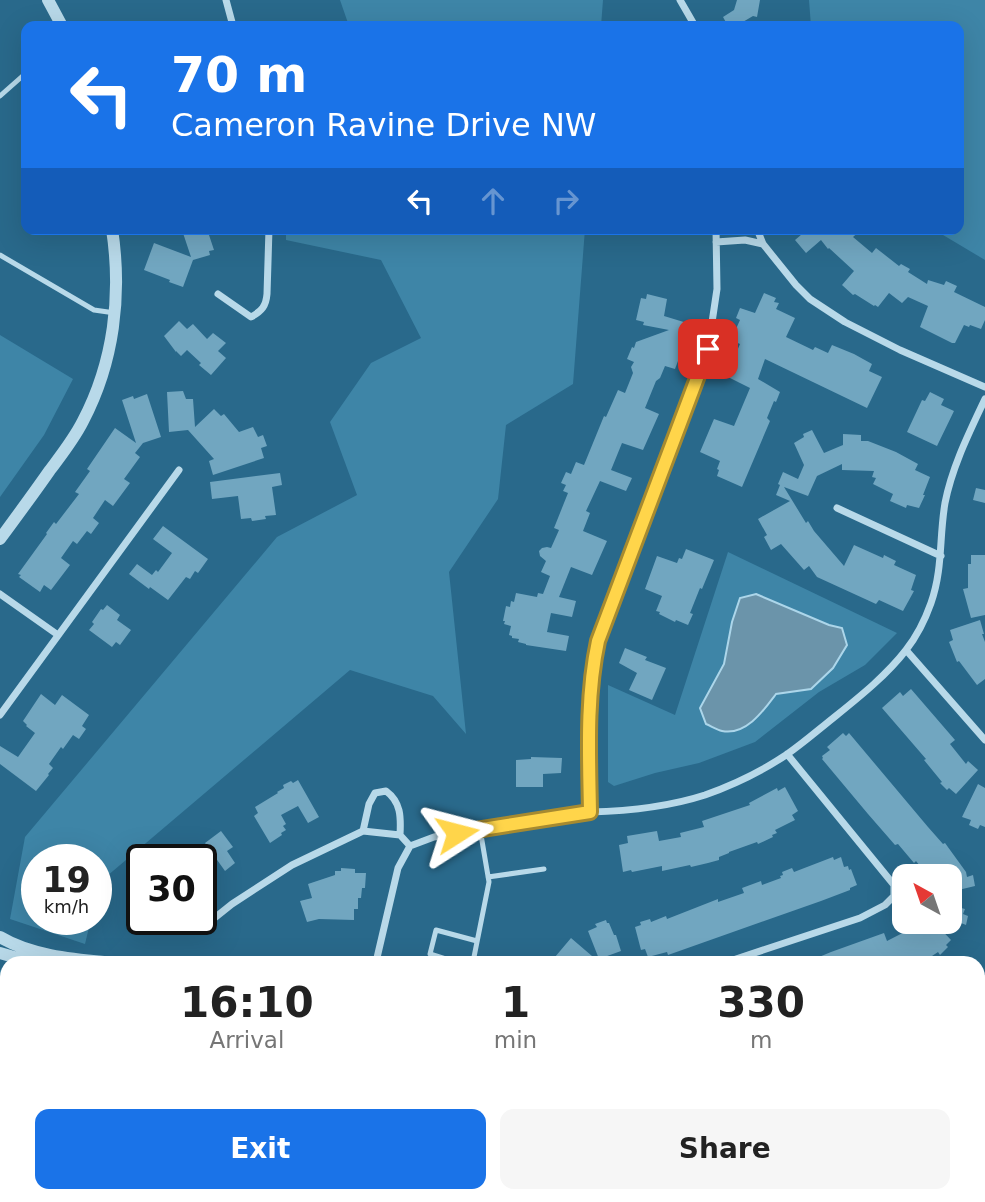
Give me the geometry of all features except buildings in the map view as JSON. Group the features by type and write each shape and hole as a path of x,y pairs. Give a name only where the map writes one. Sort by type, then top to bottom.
{"street":[{"path":"48,0 59,21"},
{"path":"226,0 232,21"},
{"path":"680,0 692,21"},
{"path":"0,539 68,446 83,423 97,392 108,359 115,313 113,235"},
{"path":"218,293 251,317 262,312 266,303 269,235"},
{"path":"590,812 590,699 592,669 598,641 708,349 717,289 716,235"},
{"path":"760,235 796,285 810,299 845,322 900,350 985,387"},
{"path":"716,242 745,240 763,243"},
{"path":"377,956 398,868 410,846 434,837 590,812 667,805 706,794 745,778 787,754 863,694 906,650 920,629 931,604 939,578 945,505 951,477 985,399"},
{"path":"0,715 179,470"},
{"path":"837,508 941,556"},
{"path":"0,594 58,635"},
{"path":"906,650 985,740"},
{"path":"745,956 860,918 885,905 894,896 894,885 787,754"},
{"path":"363,831 369,804 375,793 386,790 394,797 399,809 400,835"},
{"path":"217,916 292,865 363,831 400,835 410,846"},
{"path":"4,939 55,956"}],"lane":[{"path":"0,96 21,77"},
{"path":"0,255 94,310 115,313"},
{"path":"474,956 489,882 480,829"},
{"path":"488,877 544,869"},
{"path":"436,956 430,954 436,930 477,941"}],"shaded area":[{"path":"340,0 603,0 601,21 347,21"},
{"path":"809,0 985,0 985,260 943,235 964,235 964,21 811,21"},
{"path":"286,235 585,235 573,384 506,425 498,499 449,572 466,734 433,696 350,670 145,844 126,844 126,860 112,872 112,844 24,844 25,837 277,537 357,495 330,422 371,363 421,338 381,260 286,240"},
{"path":"0,335 73,379 44,435 0,497"},
{"path":"728,552 897,633 865,665 819,692 755,742 699,763 614,786 608,782 608,685 675,715"},
{"path":"756,594 842,628 847,645 833,668 811,689 776,694 746,726 731,732 722,731 706,724 700,708 724,664 732,622 740,598"},
{"path":"21,859 21,923 10,919"},
{"path":"58,935 87,935 85,944"}],"route":[{"path":"457,833 590,812 590,699 592,669 598,641 708,349"}]}
